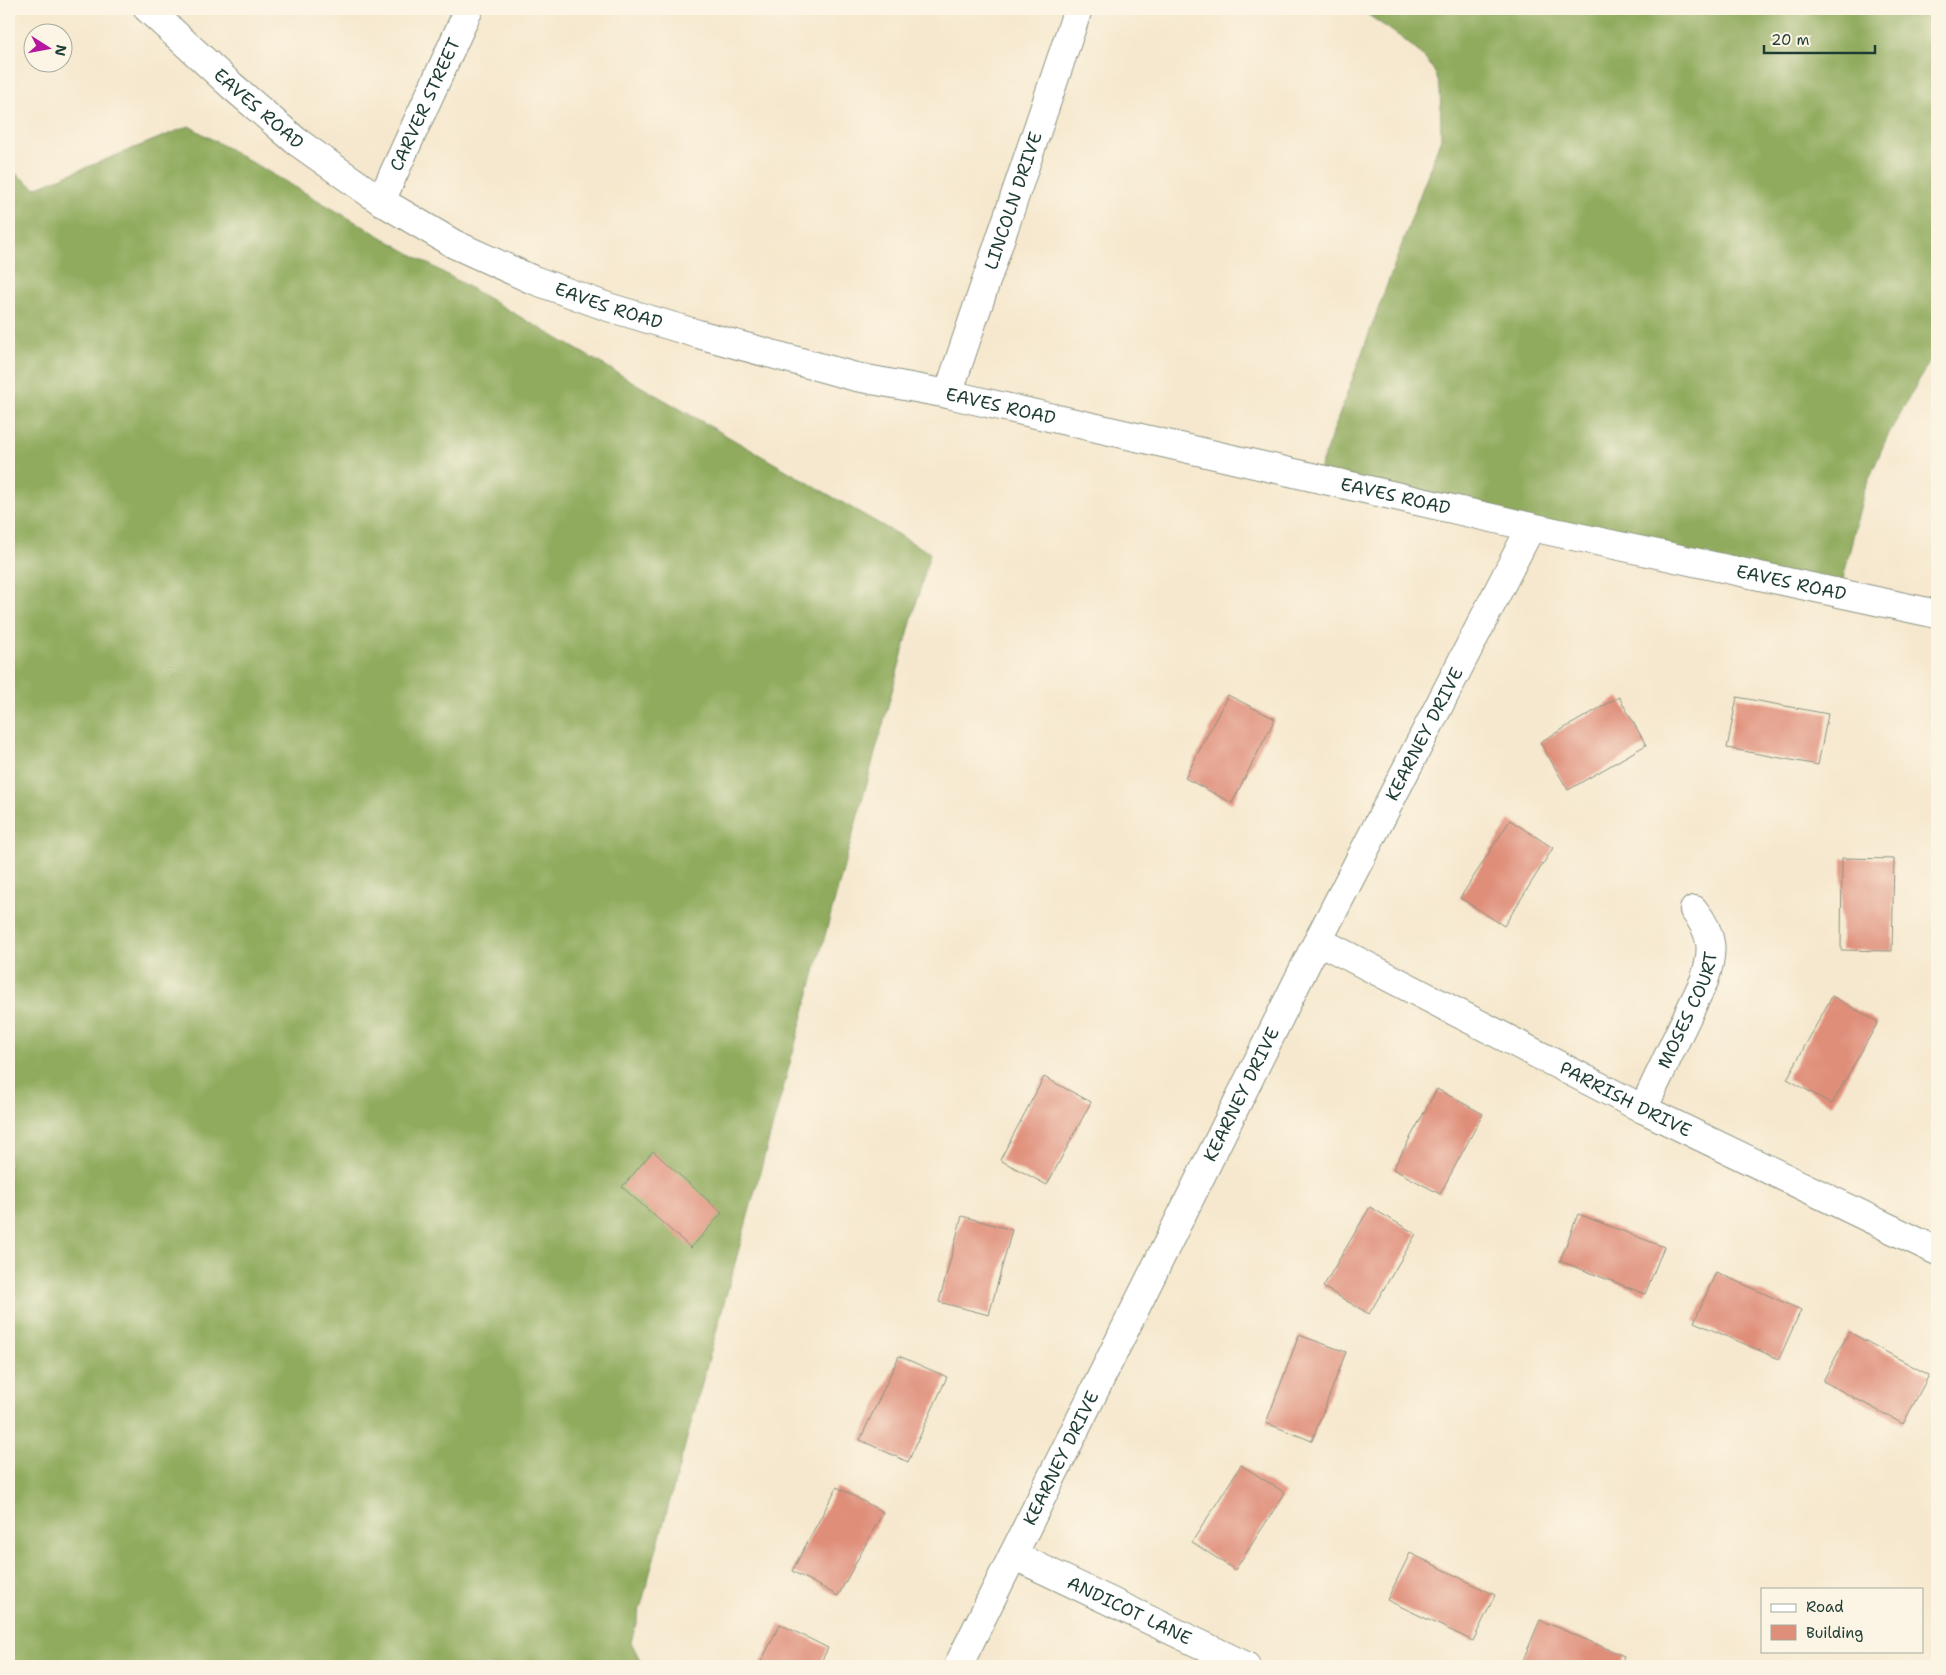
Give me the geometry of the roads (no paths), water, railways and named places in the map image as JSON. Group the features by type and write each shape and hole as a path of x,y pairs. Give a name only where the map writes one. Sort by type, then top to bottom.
{"street":[{"name":"EAVES ROAD","path":"148,9 232,86 296,141 381,201 462,248 531,279 608,307 698,334 856,377 948,394 1531,526 1937,614"},
{"name":"CARVER STREET","path":"381,201 469,9"},
{"name":"LINCOLN DRIVE","path":"948,394 1078,9"},
{"name":"KEARNEY DRIVE","path":"958,1666 1319,941 1531,526"},
{"name":"MOSES COURT","path":"1643,1109 1704,981 1711,962 1711,940 1705,924 1694,910"},
{"name":"PARRISH DRIVE","path":"1319,941 1643,1109 1937,1251"},
{"name":"ANDICOT LANE","path":"1013,1555 1246,1666"}]}
